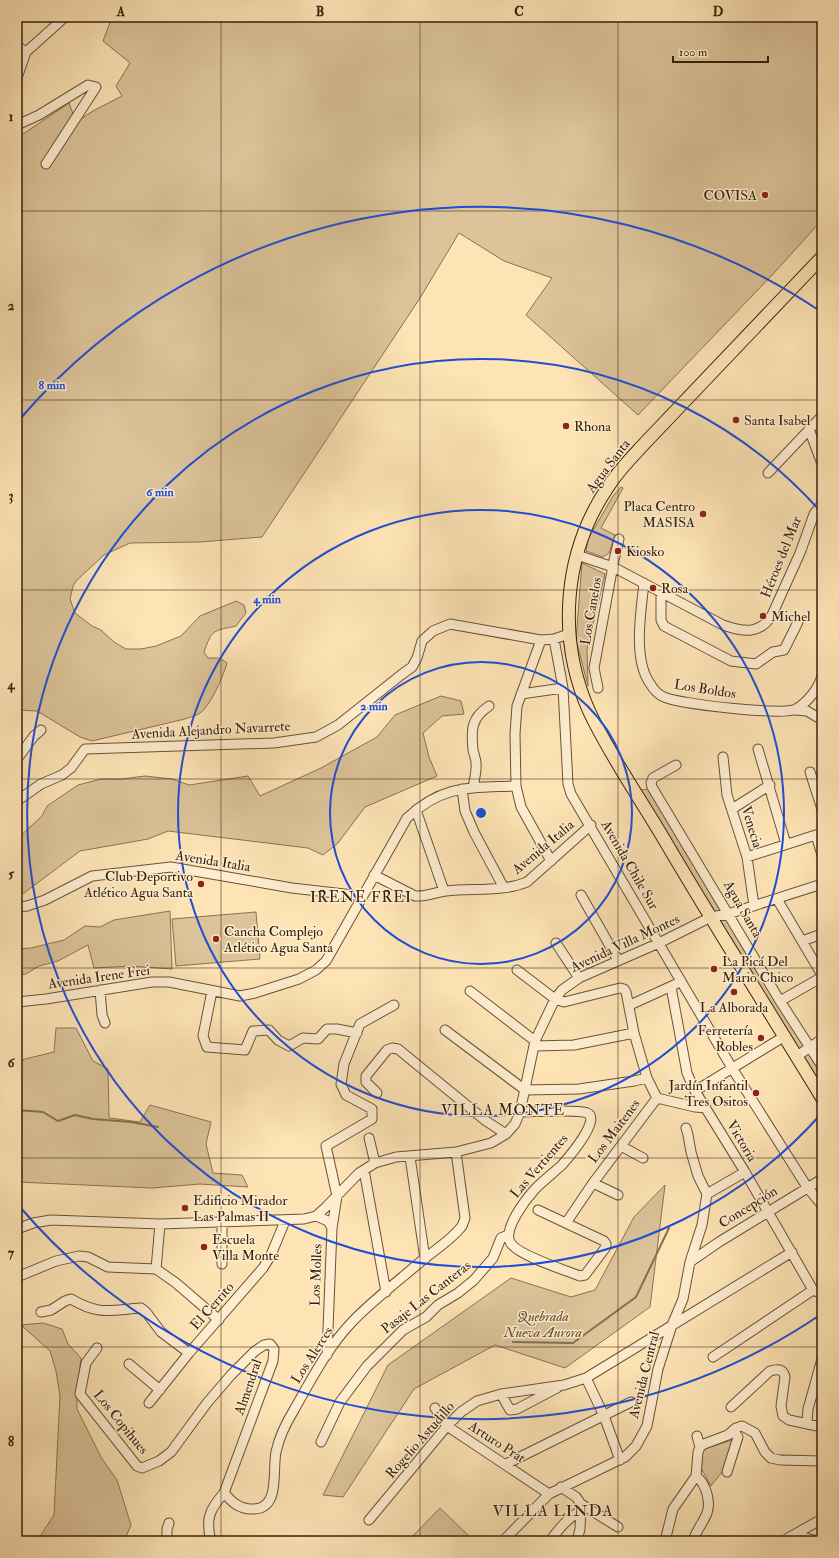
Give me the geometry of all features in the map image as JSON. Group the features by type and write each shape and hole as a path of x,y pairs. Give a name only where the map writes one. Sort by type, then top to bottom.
{"main road":[{"name":"Agua Santa","path":"822,257 625,464 608,487 589,520 577,555 570,589 568,613 569,634 577,680 603,737 711,918 822,1098"}],"street":[{"path":"17,78 26,52 65,17"},
{"path":"17,46 26,52"},
{"path":"17,125 39,115 88,85 96,87 46,164"},
{"path":"768,473 822,416"},
{"path":"809,429 822,464"},
{"name":"Héroes del Mar","path":"661,592 735,630 742,632 750,631 762,626 768,622 783,593 814,514 822,504"},
{"name":"Los Canelos","path":"598,688 594,668 619,539"},
{"path":"577,555 613,568 661,592 661,620 664,626 731,661 756,664 773,652 784,650 798,622"},
{"name":"Los Boldos","path":"644,583 640,617 640,654 648,681 663,697 729,708 767,711 807,711 822,720"},
{"name":"Avenida Alejandro Navarrete","path":"17,802 40,784 62,775 72,768 85,749 274,743 316,737 338,725 412,667 417,658 422,641 433,632 450,624 542,640 554,639 569,634"},
{"name":"Avenida Chile Sur","path":"554,639 563,688 568,784 571,794 591,825 732,1068 807,1187 822,1204"},
{"path":"542,640 517,706 515,734 516,786 521,807 551,861"},
{"path":"795,710 818,686 822,676"},
{"path":"521,694 563,688"},
{"path":"473,788 476,766 473,752 472,730 480,712 489,706"},
{"path":"17,759 34,736 41,730"},
{"path":"758,749 770,785 786,844"},
{"name":"Venecia","path":"723,757 727,795 747,857 754,906"},
{"path":"636,793 652,787 651,783 654,778 676,765"},
{"path":"810,772 822,809"},
{"path":"732,809 770,785"},
{"name":"Avenida Irene Frei","path":"17,1002 152,982 169,982 240,996 255,993 299,979 316,970 326,961 407,818 416,810 436,797 447,792 473,788 516,786"},
{"name":"Agua Santa","path":"652,787 780,1001 822,1066"},
{"path":"462,789 465,811 504,888"},
{"path":"416,810 444,891"},
{"name":"Avenida Italia","path":"374,875 416,896 423,897 444,891 516,887 527,882 591,825"},
{"path":"747,857 819,834 822,855"},
{"name":"Avenida Italia","path":"17,907 27,906 45,900 92,876 171,867 292,888 362,896"},
{"name":"Avenida Villa Montes","path":"316,1216 364,1170 376,1163 390,1158 456,1152 491,1143 506,1134 515,1124 520,1112 535,1044 555,999 562,990 579,978 659,943 711,918 822,884"},
{"path":"581,895 618,960"},
{"path":"777,899 822,976 780,1001"},
{"path":"802,941 822,934"},
{"path":"556,943 579,978"},
{"path":"517,970 555,999 564,1002 570,1002 620,988 624,989 630,1005 634,1033 647,1078 657,1098"},
{"path":"630,1005 682,981"},
{"name":"Victoria","path":"671,987 687,1074 695,1091 745,1172 767,1212 818,1292"},
{"path":"100,990 102,1014 105,1023"},
{"path":"212,991 203,1036 207,1047 245,1050 253,1031 269,1030 278,1040 289,1046 303,1038 318,1039 327,1029 337,1029 357,1033"},
{"path":"470,991 535,1044 574,1045 634,1033"},
{"path":"337,1196 326,1146 372,1119 372,1109 346,1095 340,1084 344,1064 360,1024 394,1005"},
{"path":"445,1030 524,1090 579,1089 634,1082 647,1078"},
{"path":"695,1091 785,1036"},
{"path":"796,1056 822,1039"},
{"path":"377,1093 366,1082 366,1076 387,1050 392,1048 398,1049 486,1121 506,1134"},
{"name":"Los Maitenes","path":"566,1223 657,1098 706,1108"},
{"name":"Las Vertientes","path":"508,1235 511,1226 524,1203 535,1189 567,1159 576,1148 592,1121 591,1116 587,1113 520,1112"},
{"path":"686,1128 698,1176 707,1194 745,1172"},
{"path":"369,1138 376,1163"},
{"path":"621,1146 643,1158"},
{"name":"Los Alerces","path":"224,1493 231,1500 245,1509 260,1508 266,1505 273,1492 276,1452 281,1437 292,1412 327,1355 353,1321 457,1232 462,1226 465,1218 456,1152"},
{"path":"410,1157 425,1259"},
{"path":"364,1170 386,1292"},
{"name":"Concepción","path":"690,1262 767,1212 822,1179"},
{"path":"594,1183 618,1195"},
{"name":"Avenida Central","path":"503,1541 549,1494 620,1460 636,1446 647,1426 658,1369 672,1325 683,1299 690,1262 702,1225 707,1194"},
{"name":"Los Molles","path":"327,1355 332,1228 337,1196"},
{"path":"508,1235 509,1241 513,1247 531,1257 580,1276 585,1275 590,1271 606,1247 604,1241 538,1210"},
{"path":"17,1230 33,1223 51,1220 160,1224 222,1221 285,1221 316,1216 328,1221 332,1228"},
{"path":"222,1221 222,1264"},
{"name":"El Cerrito","path":"149,1403 189,1353 263,1268 271,1255 285,1221"},
{"path":"156,1269 160,1224"},
{"name":"Pasaje Las Canteras","path":"321,1442 340,1402 367,1366 399,1333 426,1317 438,1306 474,1280 493,1258 501,1238 508,1235"},
{"name":"Rogelio Astudillo","path":"501,1394 510,1410 517,1409 564,1385 586,1378 792,1252"},
{"path":"17,1277 56,1261 79,1256 88,1258 108,1267 156,1269 176,1283 219,1320"},
{"path":"713,1356 818,1292"},
{"path":"41,1312 51,1310 65,1300 71,1299 93,1310 118,1312 141,1308 161,1332 189,1353"},
{"name":"Almendral","path":"142,1468 159,1461 172,1452 207,1403 231,1375 255,1351 264,1345 270,1344 274,1349 273,1361 224,1493 211,1511 208,1527 211,1541"},
{"name":"Los Copihues","path":"97,1348 86,1363 80,1394 137,1466 142,1468"},
{"path":"807,1423 808,1409 822,1359"},
{"path":"129,1364 160,1390"},
{"path":"732,1407 770,1371 776,1369 782,1370 784,1373 781,1406 783,1416 789,1420 822,1427"},
{"path":"586,1378 604,1416 620,1460"},
{"name":"Rogelio Astudillo","path":"369,1520 447,1426 461,1412 476,1401 501,1394 564,1385"},
{"path":"506,1464 631,1402"},
{"name":"Arturo Prat","path":"435,1408 447,1426 549,1494"},
{"path":"700,1447 728,1435 742,1426 755,1433 765,1452 771,1458 780,1460 822,1461"},
{"path":"727,1472 738,1437 735,1430"},
{"path":"665,1541 673,1509 696,1476 696,1462 700,1447 697,1436"},
{"path":"692,1541 709,1510 705,1487 696,1476"},
{"path":"562,1487 576,1497 581,1508 577,1541"},
{"path":"581,1508 618,1527"},
{"path":"550,1541 564,1522 581,1508"},
{"path":"786,1541 788,1538 796,1535 822,1519"},
{"path":"168,1541 167,1529 169,1523"},
{"path":"796,1535 817,1541"}],"green space":[{"path":"112,17 822,17 822,220 774,273 638,415 526,315 552,278 504,261 459,233 420,298 262,537 200,542 130,543 104,555 76,581 73,586 70,599 75,613 92,626 101,630 114,642 126,649 141,649 156,646 181,636 200,616 236,601 244,605 246,613 236,626 218,630 214,632 209,639 204,652 208,658 220,658 227,663 220,683 208,704 200,713 185,719 92,741 80,737 37,711 17,710 17,133 23,134 69,103 73,114 65,129 93,111 122,96 116,86 130,63 103,41"},
{"path":"621,487 623,488 601,528 615,535 609,553 603,557 586,551 588,539 613,496"},
{"path":"582,563 605,574 587,649 588,686 576,640"},
{"path":"441,696 461,701 464,714 442,716 423,733 429,757 437,776 365,807 338,843 323,855 308,848 168,831 148,839 80,851 24,893 17,893 17,839 42,816 47,806 78,785 101,779 122,779 145,776 172,779 189,785 248,776 260,796 321,768 377,737 395,715"},
{"path":"648,789 822,1076 822,1095 634,791"},
{"path":"170,911 172,969 131,966 94,968 88,945 58,961 39,966 26,974 17,975 17,949 31,948 64,940 85,926 100,927 114,920"},
{"name":"Cancha Complejo Atlético Agua Santa","path":"256,912 260,959 176,966 172,919"},
{"path":"56,1028 76,1028 93,1061 108,1069 109,1118 140,1122 150,1105 211,1122 206,1144 213,1173 242,1175 248,1187 200,1184 152,1188 17,1182 17,1061 54,1052"},
{"name":"Quebrada Nueva Aurora","path":"665,1185 650,1307 565,1368 495,1345 414,1389 343,1497 323,1495 388,1365 511,1278 571,1297 595,1290 634,1217"},
{"path":"43,1323 62,1329 68,1344 81,1358 77,1409 102,1459 117,1480 131,1525 124,1541 37,1541 54,1515 60,1396 56,1371 50,1351 21,1325"},
{"path":"735,1439 726,1467 711,1486 700,1466 701,1450"},
{"path":"440,1508 472,1539 470,1541 408,1541"}],"waterway":[{"path":"17,1110 43,1112 58,1121 75,1115 93,1119 131,1122 158,1127"},
{"path":"513,1342 573,1343 636,1297 669,1228"}],"place":[{"name":"COVISA","path":"765,195"},
{"name":"Santa Isabel","path":"736,420"},
{"name":"Rhona","path":"566,426"},
{"name":"Placa Centro MASISA","path":"703,514"},
{"name":"Kiosko","path":"618,551"},
{"name":"Rosa","path":"653,588"},
{"name":"Michel","path":"763,616"},
{"name":"Club Deportivo Atlético Agua Santa","path":"201,884"},
{"name":"Cancha Complejo Atlético Agua Santa","path":"216,939"},
{"name":"La Picá Del Mario Chico","path":"714,969"},
{"name":"La Alborada","path":"734,992"},
{"name":"Ferretería Robles","path":"761,1038"},
{"name":"Jardín Infantil Tres Ositos","path":"756,1093"},
{"name":"Edificio Mirador Las Palmas II","path":"185,1208"},
{"name":"Escuela Villa Monte","path":"204,1247"}],"district":[{"name":"IRENE FREI","path":"361,897"},
{"name":"VILLA MONTE","path":"503,1110"},
{"name":"VILLA LINDA","path":"553,1511"}]}
